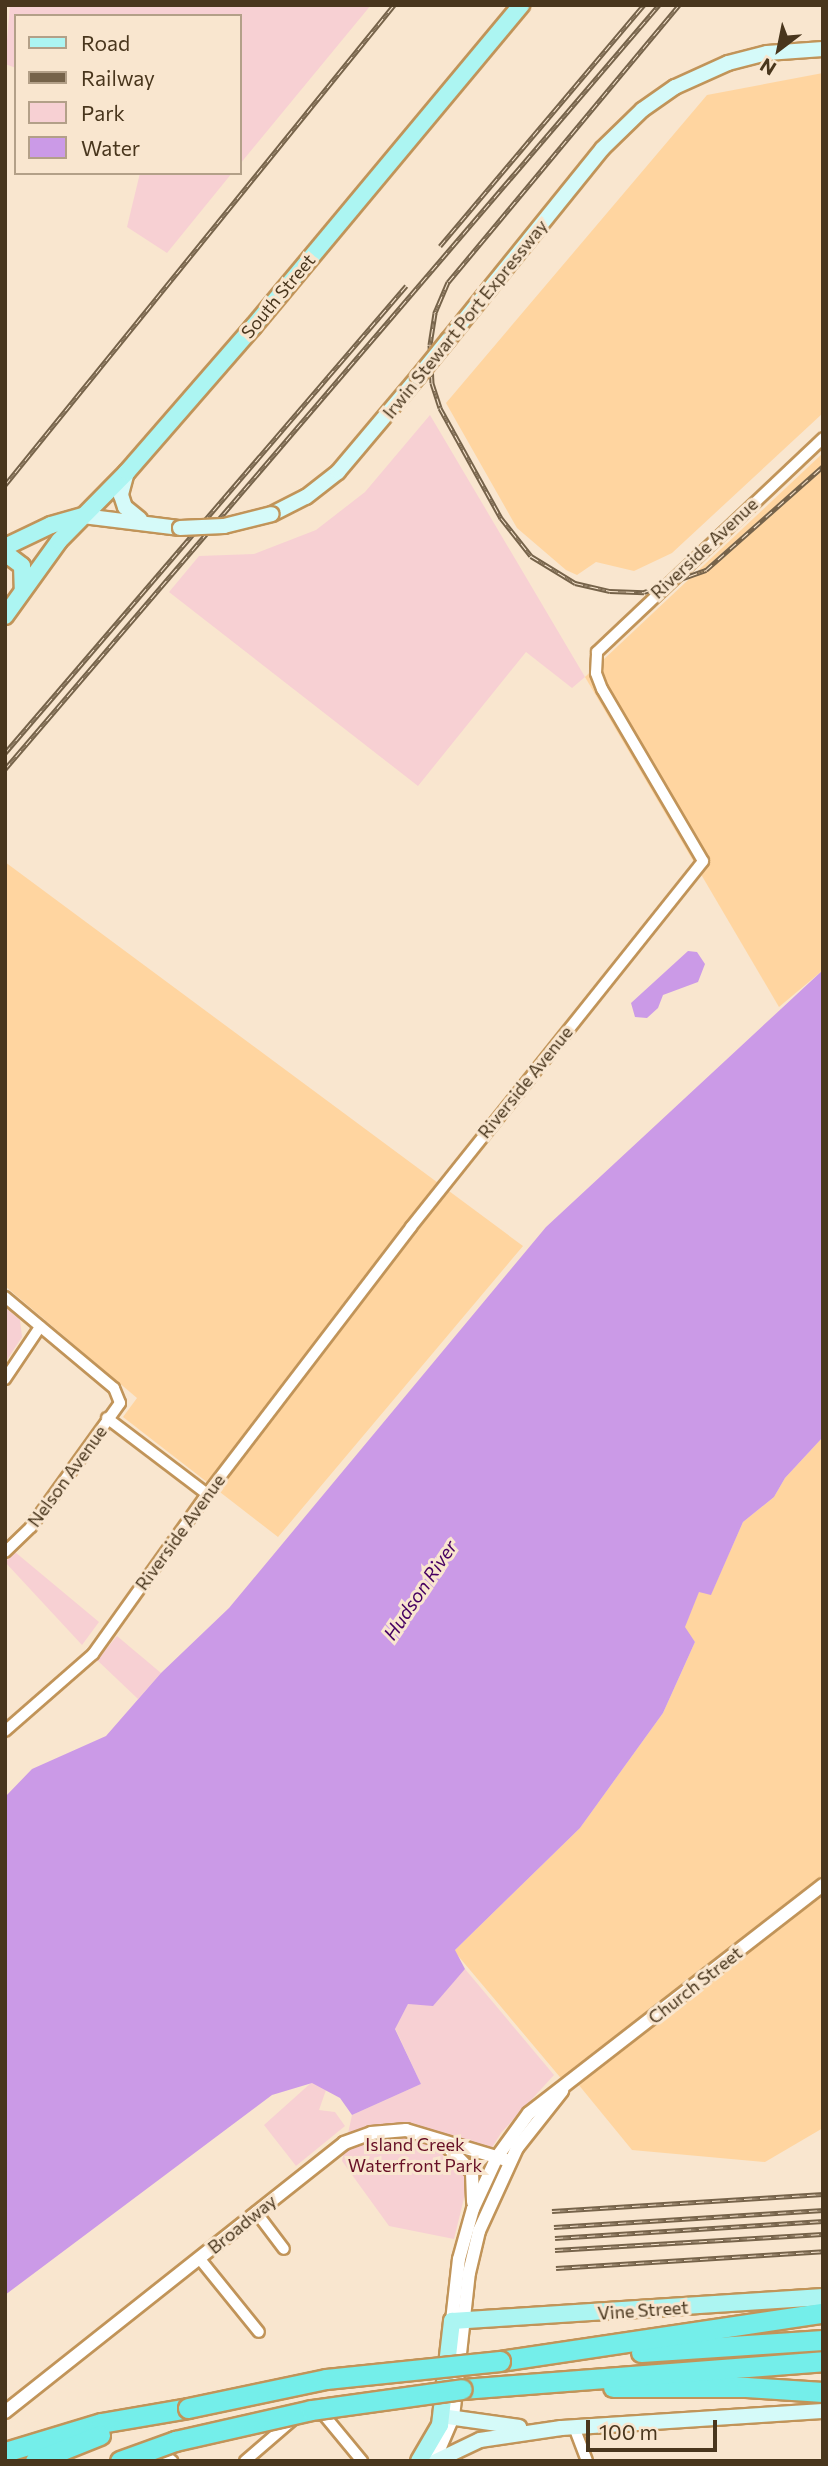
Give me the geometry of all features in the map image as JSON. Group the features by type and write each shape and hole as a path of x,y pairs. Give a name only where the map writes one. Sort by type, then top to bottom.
{"highway":[{"path":"500,2361 823,2313"},
{"path":"5,2452 101,2423 326,2379 500,2361 823,2340"},
{"path":"120,2461 175,2441 311,2410 461,2389 823,2361"},
{"path":"461,2389 509,2392 746,2386 823,2392"},
{"path":"35,2461 188,2408"}],"main road":[{"name":"South Street","path":"5,547 51,525 83,516 127,472 521,5"},
{"name":"Irwin Stewart Port Expressway","path":"83,516 180,528 224,526 272,514 306,497 338,472 602,149 642,110 675,87 728,63 767,53 823,49"},
{"path":"127,472 121,489 122,502 130,513 147,523"},
{"path":"5,616 58,541 83,516"},
{"path":"5,553 22,566 22,592"},
{"name":"Vine Street","path":"458,2320 823,2297"},
{"path":"436,2458 447,2416 458,2320"},
{"path":"447,2416 503,2427 568,2427 823,2411"},
{"path":"436,2458 480,2440 568,2427"}],"street":[{"name":"Riverside Avenue","path":"5,1731 93,1654 207,1494 436,1194 703,861 602,689 596,673 597,652 823,438"},
{"path":"5,1297 40,1327 5,1379"},
{"name":"Nelson Avenue","path":"5,1552 31,1527 120,1403 119,1395 40,1327"},
{"path":"107,1419 207,1494"},
{"path":"5,1535 15,1543"},
{"name":"Church Street","path":"458,2320 459,2259 473,2209 530,2113 823,1885"},
{"name":"Broadway","path":"5,2413 256,2212 351,2140 388,2131 433,2136 503,2159"},
{"path":"433,2136 457,2152 472,2172 473,2209"},
{"name":"Church Street","path":"458,2320 479,2231 503,2159"},
{"path":"256,2212 284,2249"},
{"path":"199,2258 259,2332"},
{"path":"245,2461 296,2417 324,2414 362,2461"},
{"path":"568,2427 587,2461"},
{"path":"132,2461 159,2446 172,2461"}],"shaded area":[{"path":"823,73 823,413 672,553 634,571 596,562 577,575 566,570 517,528 446,403 707,95"},
{"path":"823,453 823,970 779,1007 585,677"},
{"path":"5,862 523,1246 278,1537 123,1417 137,1398 5,1286"},
{"path":"823,1437 823,2128 765,2162 632,2150 578,2084 570,2089 454,1951 580,1828 663,1713 695,1642 684,1628 699,1591 711,1594 743,1522 774,1497 785,1478"}],"green space":[{"path":"10,5 371,5 242,162 242,14 14,14 14,67 5,64"},
{"path":"140,175 230,175 167,253 127,227"},
{"path":"430,415 585,677 572,688 526,652 418,786 169,592 199,556 254,554 316,530 365,492"},
{"path":"5,1307 20,1320 22,1337 5,1363"},
{"path":"15,1552 99,1622 82,1645 5,1562"},
{"path":"117,1636 161,1673 138,1699 97,1660"},
{"name":"Island Creek Waterfront Park","path":"465,1969 554,2075 501,2133 466,2190 454,2239 389,2226 342,2161 352,2115 421,2084 395,2028 408,2004 433,2005"},
{"path":"312,2082 326,2090 319,2110 335,2112 345,2126 296,2166 264,2125"}],"water":[{"path":"688,951 697,952 705,964 698,982 663,995 658,1008 647,1018 635,1017 631,1003"},
{"name":"Hudson River","path":"823,970 823,1437 785,1478 774,1497 743,1522 711,1595 699,1592 685,1627 695,1642 663,1713 580,1828 455,1950 465,1969 433,2006 408,2004 395,2029 421,2084 352,2115 340,2098 312,2083 272,2095 5,2295 5,1797 32,1769 106,1736 161,1673 229,1608 546,1227"}],"railway":[{"path":"5,485 394,5"},
{"path":"440,246 644,5"},
{"path":"5,769 659,5"},
{"path":"679,5 448,282 435,313 430,345 432,383 440,408 501,518 531,556 575,583 610,591 644,592 706,570 823,466"},
{"path":"5,753 406,286"},
{"path":"552,2211 823,2194"},
{"path":"554,2227 823,2210"},
{"path":"555,2238 823,2221"},
{"path":"555,2250 823,2234"},
{"path":"556,2268 823,2251"}]}
